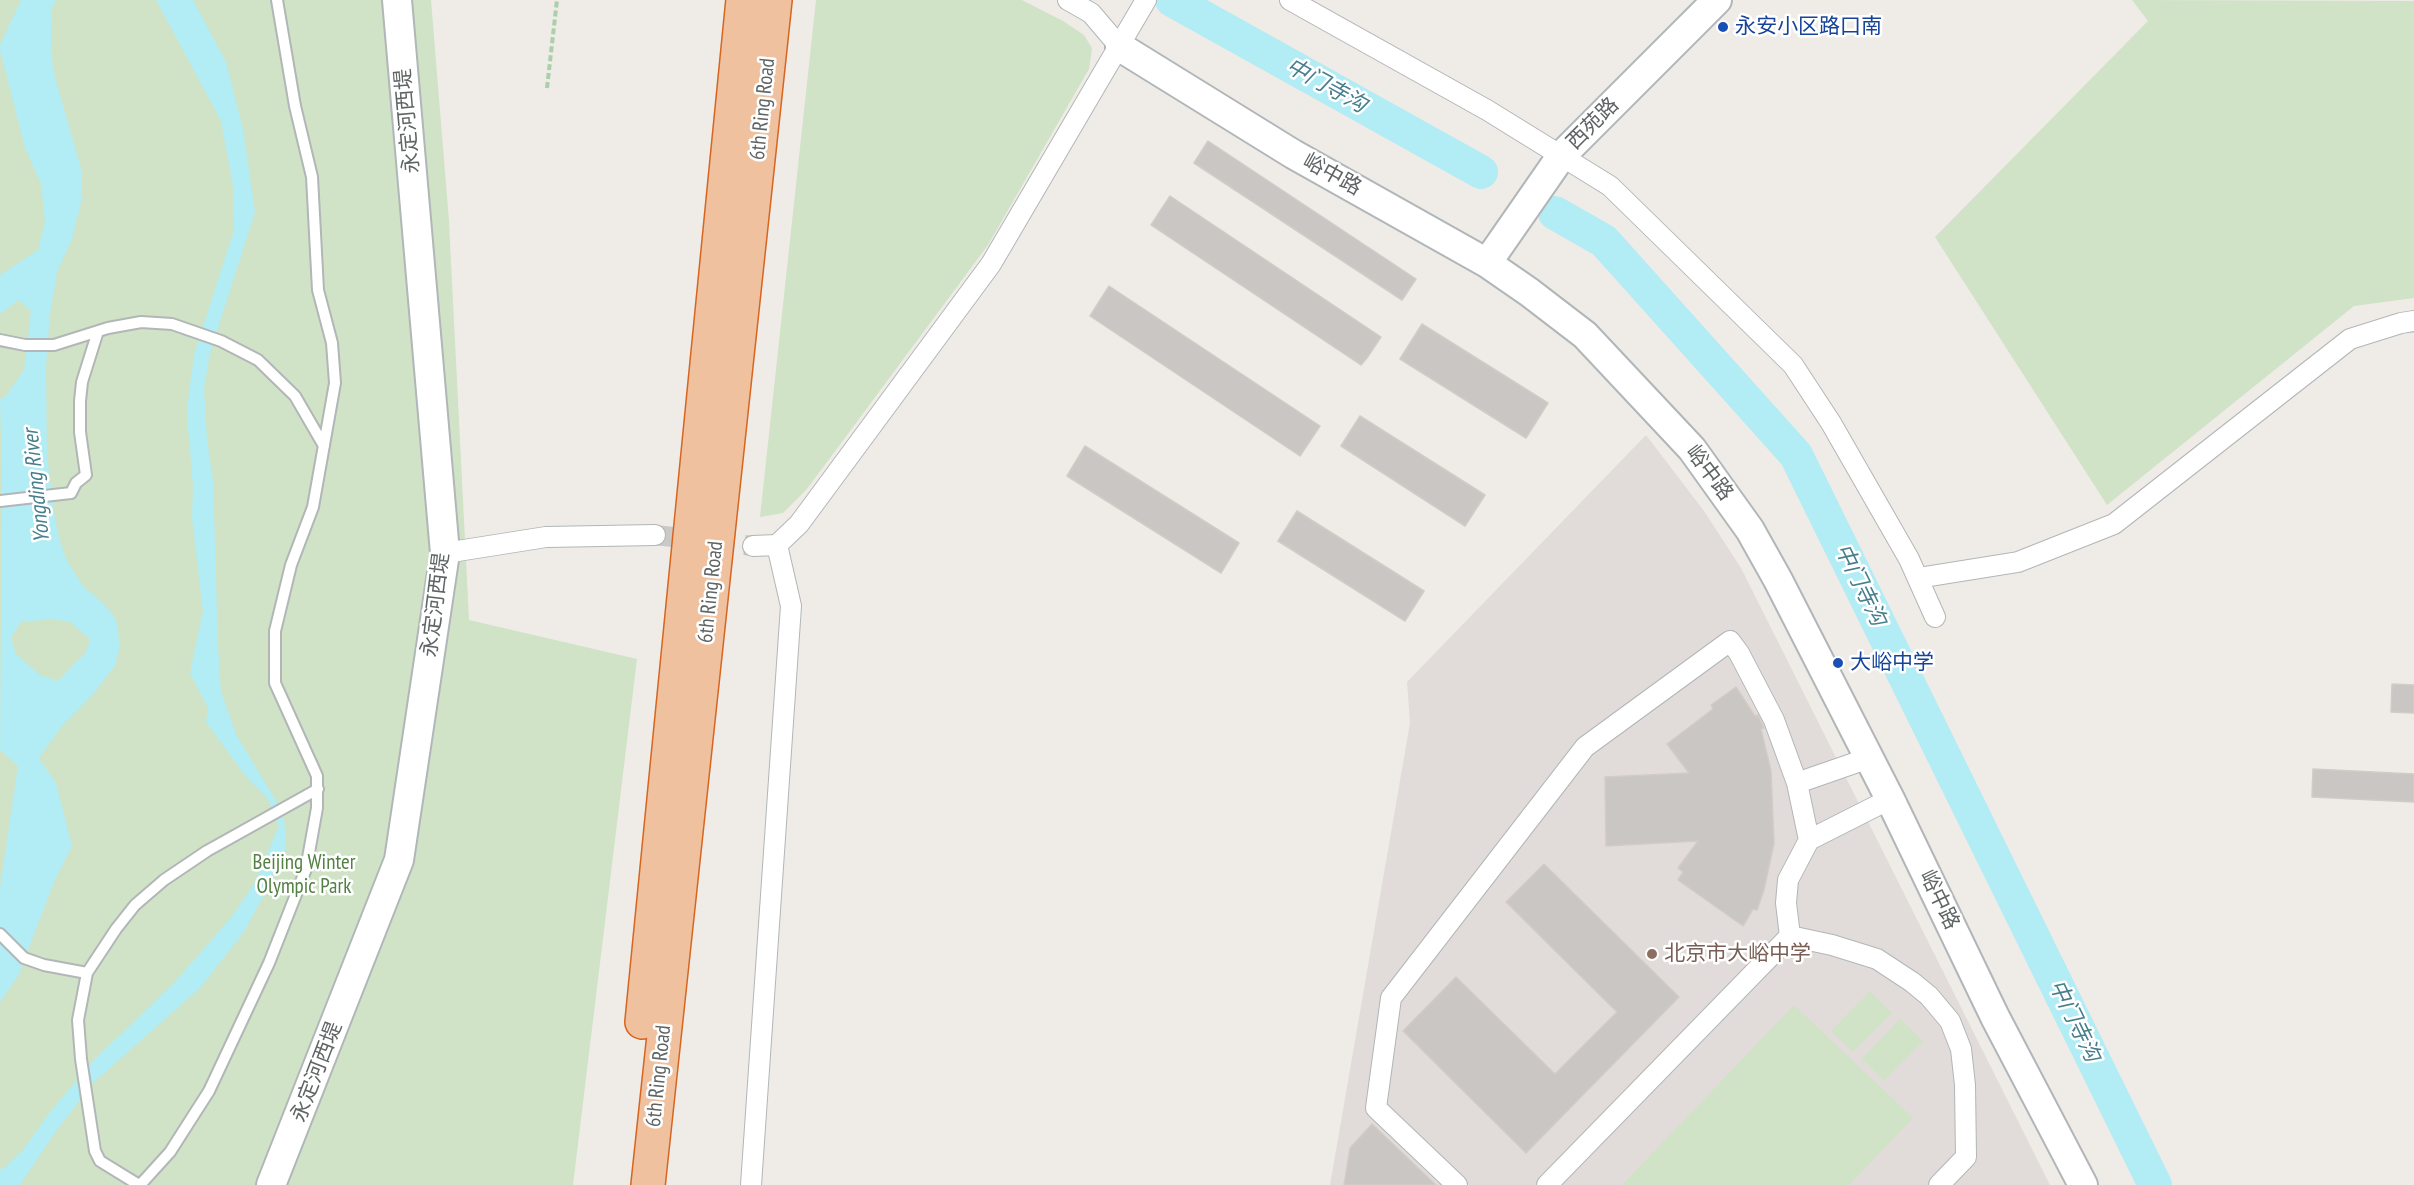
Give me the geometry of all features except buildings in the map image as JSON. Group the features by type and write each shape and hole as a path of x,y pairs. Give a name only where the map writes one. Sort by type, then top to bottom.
{"highway":[{"name":"6th Ring Road","path":"627,1185 743,0"},
{"name":"6th Ring Road","path":"648,1185 775,0"}],"main road":[{"name":"永定河西堤","path":"271,1185 399,860 445,553 397,0"},
{"name":"西苑路","path":"1487,263 1562,155 1717,0"},
{"name":"峪中路","path":"1126,36 1293,154 1487,263 1529,292 1585,335 1692,449 1756,540 1890,799 1995,1017 2083,1185"}],"street":[{"name":"峪中路","path":"1068,0 1126,36"},
{"path":"753,546 777,545 799,524 991,264 1146,0"},
{"path":"1290,0 1487,110 1610,186 1793,365 1831,423 1909,560 1935,617"},
{"path":"1918,578 2018,562 2114,524 2350,339 2414,321"},
{"path":"445,553 546,537 655,536"},
{"path":"751,1185 791,606 777,545"},
{"path":"1457,1185 1376,1108 1391,998 1586,747 1730,641 1739,653 1774,720 1797,783 1809,840"},
{"path":"1797,783 1869,758"},
{"path":"1790,936 1786,903 1788,880 1809,840 1890,799"},
{"path":"1547,1185 1790,936"},
{"path":"1790,936 1832,945 1877,959 1929,996 1950,1021 1961,1049 1965,1085 1966,1157 1939,1185"}],"lane":[{"path":"277,0 295,106 312,177 318,290 332,343 335,383 313,507 291,565 275,631 275,683 317,776 318,789 306,869 269,963 209,1090 170,1152 140,1185 100,1161 95,1151 81,1059 78,1020 87,973 135,905 164,880 207,851 318,789"},
{"path":"0,340 25,345 54,345 98,331 141,322 172,324 221,341 258,360 295,396 324,446"},
{"path":"0,501 71,493 76,483 86,475 80,432 80,401 82,382 98,331"},
{"path":"0,934 24,958 87,973"}],"path":[{"path":"547,88 557,0"}],"shaded area":[{"name":"北京市大峪中学","path":"1646,435 1704,511 1741,568 2050,1185 1330,1185 1410,723 1407,682"}],"green space":[{"name":"Beijing Winter Olympic Park","path":"0,0 431,0 449,221 469,620 637,659 573,1185 0,1185"},
{"path":"816,0 1022,0 1063,21 1084,35 1092,48 1089,69 988,245 807,489 783,513 760,517"},
{"path":"2132,0 2414,1 2414,298 2354,306 2107,505 1935,237 2148,21"},
{"path":"1870,991 1892,1013 1853,1052 1831,1031"},
{"path":"1794,1005 1913,1118 1849,1185 1622,1185"},
{"path":"1900,1019 1923,1041 1884,1081 1862,1059"}],"water":[{"name":"Yongding River","path":"21,0 56,0 52,8 53,70 82,172 81,202 72,239 57,272 50,314 46,367 47,456 55,518 67,561 83,586 104,604 116,619 120,645 115,666 93,694 62,726 39,758 56,783 72,846 54,882 19,974 0,1002 0,888 18,766 0,750 2,478 0,399 6,396 24,370 31,311 19,300 0,314 0,275 38,250 45,222 41,184 25,148 0,45","holes":["54,619 70,622 90,639 86,652 58,681 40,675 16,654 11,637 21,622"]},
{"path":"156,0 193,0 226,62 243,129 255,212 210,353 204,388 207,440 213,479 218,646 221,692 237,736 281,809 286,830 285,855 244,932 200,988 93,1083 54,1134 20,1185 0,1185 0,1169 22,1151 50,1112 92,1062 174,983 232,916 254,884 279,826 268,799 244,774 206,722 208,708 190,673 203,611 192,518 193,486 187,415 189,391 194,355 234,230 233,186 221,121"}],"waterway":[{"name":"中门寺沟","path":"1172,0 1481,172"},
{"name":"中门寺沟","path":"1555,213 1604,241 1796,455 2155,1185"}],"tunnel":[{"path":"655,535 753,546"}],"place":[{"name":"永安小区路口南","path":"1723,27"},
{"name":"大峪中学","path":"1838,663"},
{"name":"北京市大峪中学","path":"1652,954"}]}
